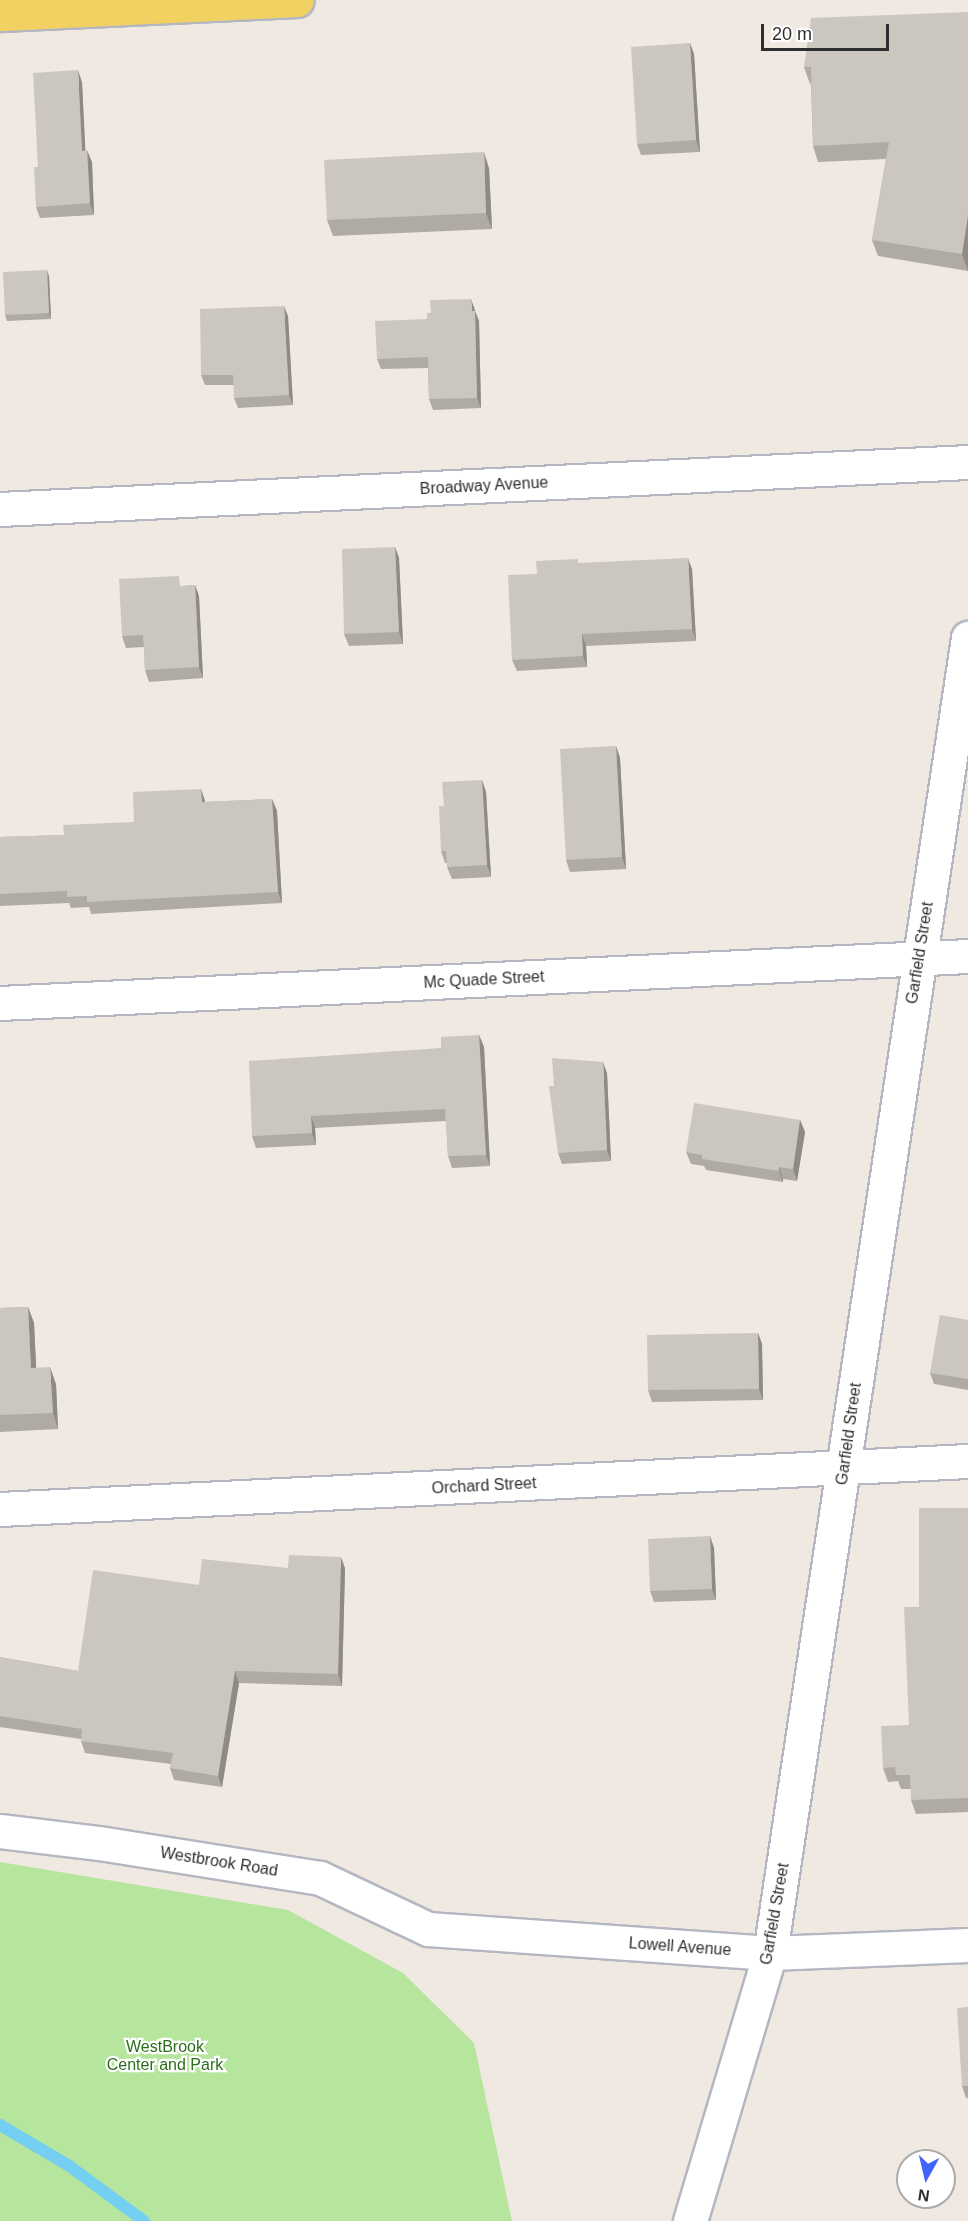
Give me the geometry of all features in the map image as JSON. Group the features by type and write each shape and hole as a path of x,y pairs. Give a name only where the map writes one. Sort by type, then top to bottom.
{"main road":[{"path":"0,14 297,0"}],"street":[{"name":"Broadway Avenue","path":"0,509 968,462"},
{"name":"Garfield Street","path":"690,2221 770,1953 968,638"},
{"name":"Mc Quade Street","path":"0,1003 968,956"},
{"name":"Orchard Street","path":"0,1509 968,1461"},
{"name":"Westbrook Road","path":"0,1831 99,1843 320,1878 428,1929"},
{"name":"Lowell Avenue","path":"428,1929 770,1953 968,1945"}],"green space":[{"name":"WestBrook Center and Park","path":"0,1862 288,1910 403,1973 474,2043 512,2221 0,2221"}],"building":[{"path":"968,12 968,215 962,254 872,240 889,142 813,146 811,67 804,67 811,18"},
{"path":"690,43 696,140 637,144 631,47"},
{"path":"78,70 82,151 87,150 90,203 36,207 34,167 38,167 33,73"},
{"path":"484,152 486,213 327,220 324,160"},
{"path":"47,270 49,313 5,315 3,272"},
{"path":"471,299 472,311 475,311 477,398 429,399 428,357 377,359 375,321 427,319 427,313 431,313 430,300"},
{"path":"284,306 289,395 234,398 233,375 201,375 200,309"},
{"path":"395,547 399,632 344,634 342,549"},
{"path":"688,558 692,629 582,634 583,656 512,660 508,575 537,574 536,561 578,559 578,563"},
{"path":"179,576 180,586 195,585 199,667 145,670 143,635 122,636 119,579"},
{"path":"616,746 622,857 566,860 560,749"},
{"path":"482,780 487,865 447,867 446,851 441,851 439,806 444,806 442,782"},
{"path":"201,789 202,802 272,799 278,892 87,902 87,896 67,897 67,891 0,894 0,837 64,835 63,825 134,822 133,792"},
{"path":"479,1035 486,1155 448,1156 445,1109 311,1116 312,1133 252,1136 249,1061 441,1048 441,1037"},
{"path":"552,1058 603,1062 607,1150 558,1153 549,1086 554,1086"},
{"path":"694,1103 800,1120 793,1169 779,1167 779,1171 702,1159 702,1155 686,1152"},
{"path":"28,1307 31,1368 50,1367 53,1413 0,1415 0,1308"},
{"path":"940,1315 968,1320 968,1379 930,1373"},
{"path":"758,1333 759,1389 648,1390 647,1335"},
{"path":"919,1508 968,1508 968,1798 911,1800 910,1775 896,1775 895,1767 883,1768 881,1726 909,1725 904,1607 919,1607"},
{"path":"710,1536 712,1589 650,1591 648,1539"},
{"path":"289,1555 341,1557 338,1674 235,1671 218,1776 170,1768 173,1753 81,1741 82,1729 0,1716 0,1657 78,1671 93,1570 199,1585 202,1559 288,1568"},
{"path":"968,2007 968,2086 962,2086 957,2008"}],"waterway":[{"path":"0,2125 68,2165 144,2221"}]}
